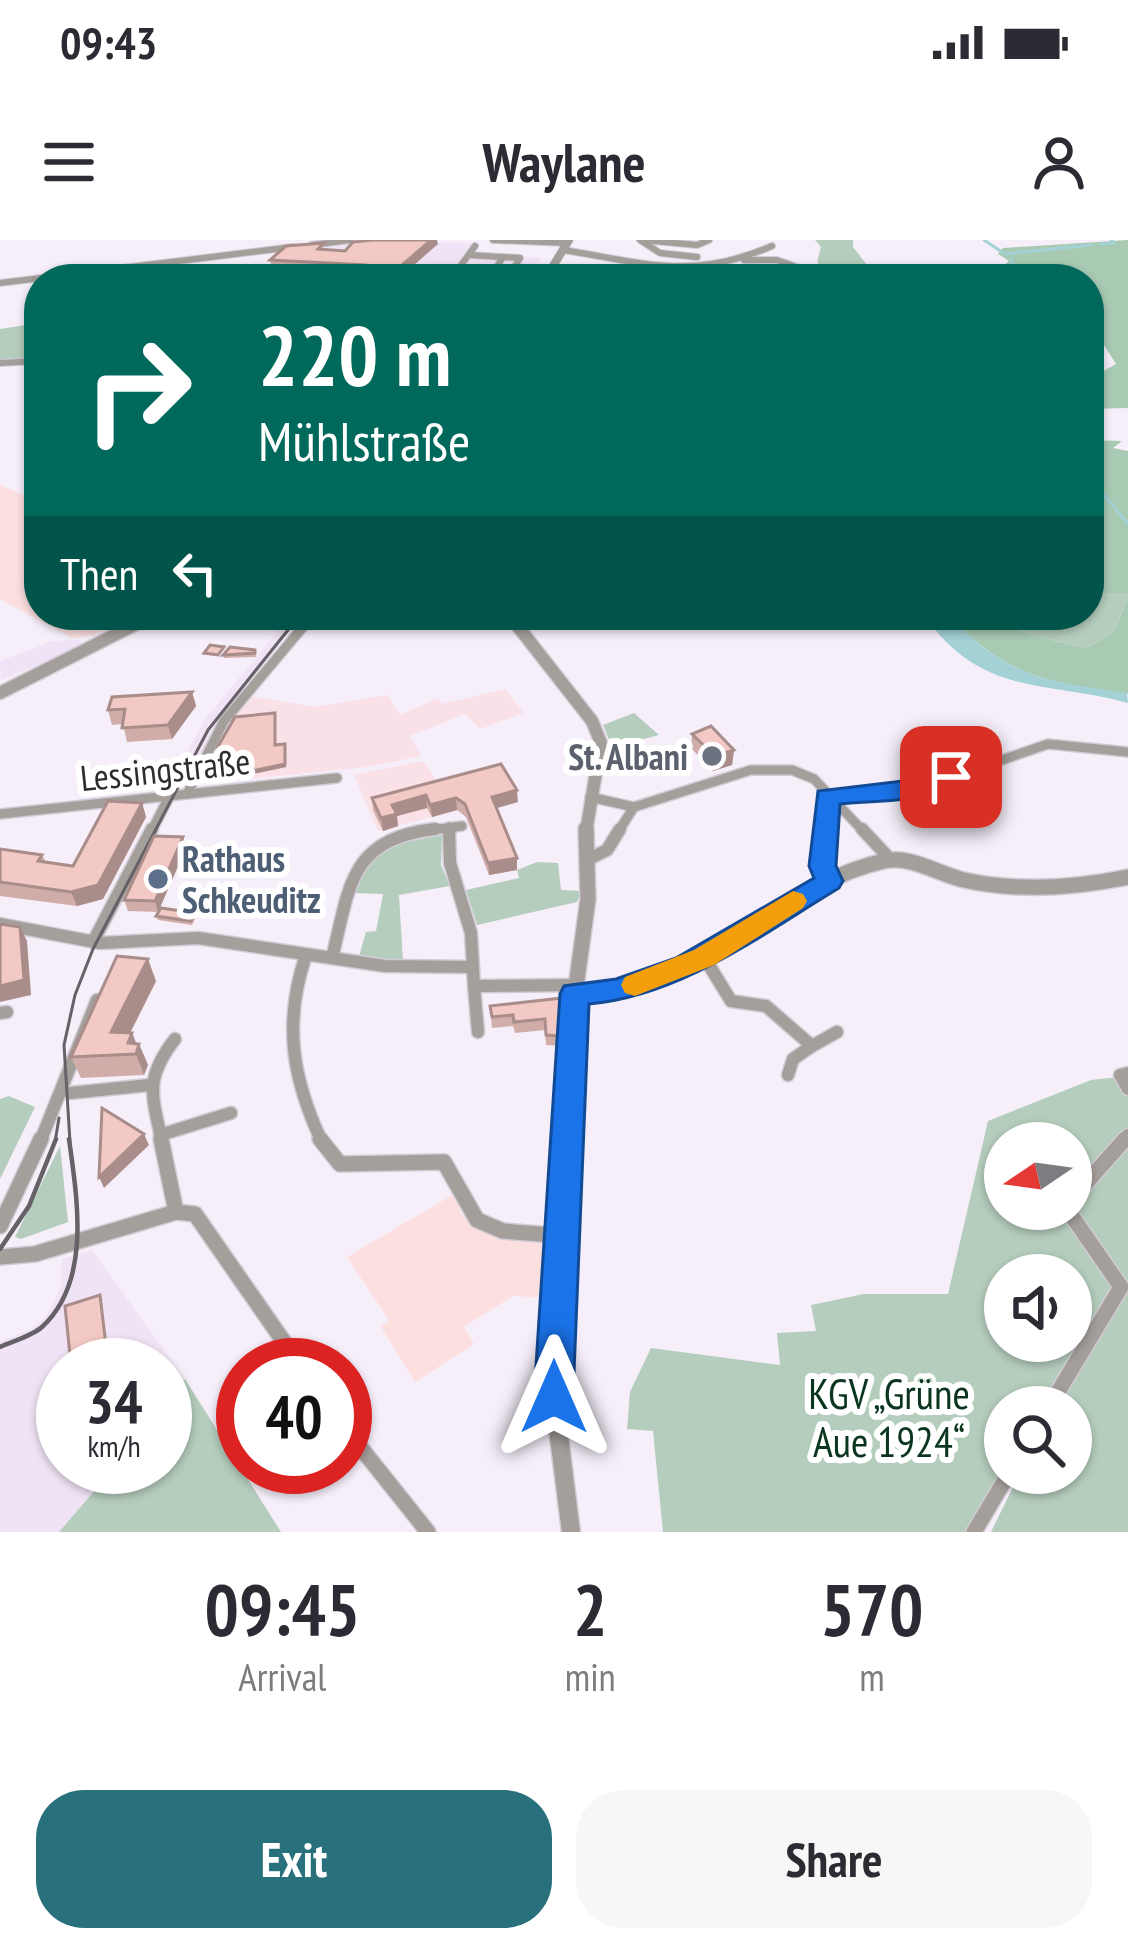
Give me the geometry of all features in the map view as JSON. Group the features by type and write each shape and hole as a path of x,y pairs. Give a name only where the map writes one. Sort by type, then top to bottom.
{"street":[{"path":"159,264 350,240"},
{"path":"493,240 566,244 651,264"},
{"path":"643,241 697,245 709,240"},
{"path":"643,241 660,253 698,257"},
{"path":"462,264 476,246"},
{"path":"740,260 772,246"},
{"path":"469,255 520,258 517,264"},
{"path":"499,264 503,257"},
{"path":"628,260 628,264"},
{"path":"713,264 740,260 788,264"},
{"path":"0,693 124,630"},
{"path":"187,794 214,737 300,630"},
{"path":"520,630 598,733 599,763 585,835 588,899 575,990 564,1236 554,1339 554,1397 571,1532"},
{"path":"827,797 924,787 1048,744 1128,752"},
{"path":"590,797 634,807 774,767 814,779 890,859 965,880 1036,889 1128,878"},
{"name":"Lessingstraße","path":"0,814 337,778"},
{"path":"92,942 170,796"},
{"path":"827,797 822,866 829,881"},
{"path":"589,859 607,850 634,807"},
{"path":"332,958 350,873 360,856 390,839 455,826 450,863 469,926 478,1032"},
{"path":"474,986 617,991 704,957 829,881 890,859"},
{"path":"0,924 92,942 129,945 198,938 385,965 472,968"},
{"path":"120,961 129,945"},
{"path":"306,955 288,1014 290,1050 296,1083 328,1156 340,1164 444,1162 454,1172 466,1211 485,1228 564,1236"},
{"path":"704,957 730,1001 766,1006 812,1046"},
{"path":"0,1226 52,1118 77,1041 100,994"},
{"path":"788,1075 793,1059 837,1032"},
{"path":"175,1039 158,1062 150,1085 176,1212"},
{"path":"1128,1073 1120,1075 1128,1089"},
{"path":"70,1093 150,1085"},
{"path":"160,1135 231,1112"},
{"path":"1092,1176 1128,1136"},
{"path":"0,1257 35,1255 176,1212 195,1214 281,1338"},
{"path":"1061,1386 1121,1286 1082,1230"},
{"path":"372,1462 428,1532"},
{"path":"974,1532 997,1494"}],"shaded area":[{"path":"377,240 480,244 475,254 541,258 537,264 287,264 326,247"},
{"path":"0,485 24,495 24,612 0,599"},
{"path":"57,630 105,630 93,636 72,638"},
{"path":"279,630 291,630 228,707 180,788 167,787 206,718"},
{"path":"79,640 85,646 1,680 0,661 53,641"},
{"path":"505,689 524,713 480,729 465,714 410,736 421,756 367,767 216,782 218,739 247,696 316,707 388,695 400,715 438,698 442,704"},
{"path":"423,761 457,810 378,831 354,775"},
{"path":"454,1194 462,1215 479,1231 547,1245 553,1260 549,1298 513,1296 464,1327 474,1344 415,1382 381,1327 389,1320 347,1257"},
{"path":"92,1250 155,1338 36,1338 36,1494 92,1494 59,1532 0,1532 0,1341 32,1329 46,1316 61,1288 62,1259"}],"green space":[{"path":"815,240 853,240 866,264 819,264 821,247"},
{"path":"1128,240 1128,408 1104,409 1104,371 1116,364 1104,345 1104,264 1005,264 1009,261 998,254 1003,248"},
{"path":"24,325 24,360 0,361 0,329"},
{"path":"1104,440 1122,441 1113,448 1128,451 1128,593 1104,593"},
{"path":"1104,593 1128,593 1113,633 1086,648 1021,630 1104,630"},
{"path":"1128,598 1128,694 1030,673 990,652 964,630 1021,630 1086,648 1113,633"},
{"path":"634,713 659,735 636,741 647,763 611,764 603,725"},
{"path":"442,835 441,865 450,886 399,895 403,961 359,956 366,932 376,931 383,894 353,893 379,847"},
{"path":"537,862 558,863 561,890 582,891 577,902 477,925 466,890 519,878 517,870"},
{"name":"KGV „Grüne Aue 1924“","path":"1128,1076 1128,1532 991,1532 1010,1494 1092,1494 1092,1386 1068,1386 1079,1362 1092,1362 1092,1333 1113,1287 1092,1322 1092,1254 984,1254 984,1362 1067,1362 1053,1386 984,1386 984,1494 988,1494 965,1532 663,1532 653,1431 627,1429 630,1392 651,1348 780,1365 777,1333 816,1331 811,1305 864,1294 948,1294 984,1138 984,1230 1092,1230 1092,1122 988,1121 1091,1080"},
{"path":"9,1096 35,1107 0,1179 0,1099"},
{"path":"60,1146 68,1222 15,1237"},
{"path":"192,1390 216,1428 216,1494 257,1494 281,1532 59,1532 92,1494 192,1494"}],"water":[{"path":"936,630 964,630 990,652 1029,673 1127,693 1128,703 1017,682 969,661"}],"building":[{"path":"431,240 403,264 270,260 286,246 324,243 318,249 345,251 353,242"},
{"path":"210,645 224,647 218,655 204,653"},
{"path":"230,647 255,650 255,653 223,655"},
{"path":"192,692 168,725 122,728 125,709 108,710 112,697"},
{"path":"275,713 275,745 285,744 285,764 216,774 217,748 235,717"},
{"path":"711,726 734,750 715,756 692,734"},
{"path":"501,764 517,790 492,797 517,858 488,863 465,804 456,798 430,805 426,795 392,805 397,814 381,818 372,798"},
{"path":"108,801 142,803 98,885 71,892 0,882 0,849 42,855 38,861 73,866"},
{"path":"154,836 183,837 155,901 124,900"},
{"path":"161,908 195,913 191,921 156,916"},
{"path":"0,924 20,927 24,980 0,986"},
{"path":"117,956 148,959 111,1032 132,1033 128,1043 139,1044 136,1054 71,1057"},
{"path":"562,998 561,1036 546,1035 545,1019 514,1022 513,1015 492,1017 490,1006"},
{"path":"102,1108 144,1134 99,1177"},
{"path":"100,1295 105,1338 68,1338 65,1306"}],"waterway":[{"path":"984,240 1002,252"},
{"path":"1101,244 1114,243 1111,240"},
{"path":"1005,254 1092,245"},
{"path":"1011,259 1013,264"},
{"path":"1104,494 1128,524"}],"tram line":[{"path":"70,1142 64,1045 75,995 93,949 208,730 288,630"},
{"path":"55,1141 59,1118"},
{"path":"0,1347 42,1327 68,1287 77,1238 69,1139"},
{"path":"0,1249 29,1206 55,1141"}],"slow traffic":[{"path":"635,985 704,957 793,901"}],"place":[{"name":"St. Albani","path":"712,756"},
{"name":"Rathaus Schkeuditz","path":"158,879"}],"route":[{"path":"554,1397 574,994 617,991 686,966 829,881 822,866 827,797 924,787 951,777"}]}
